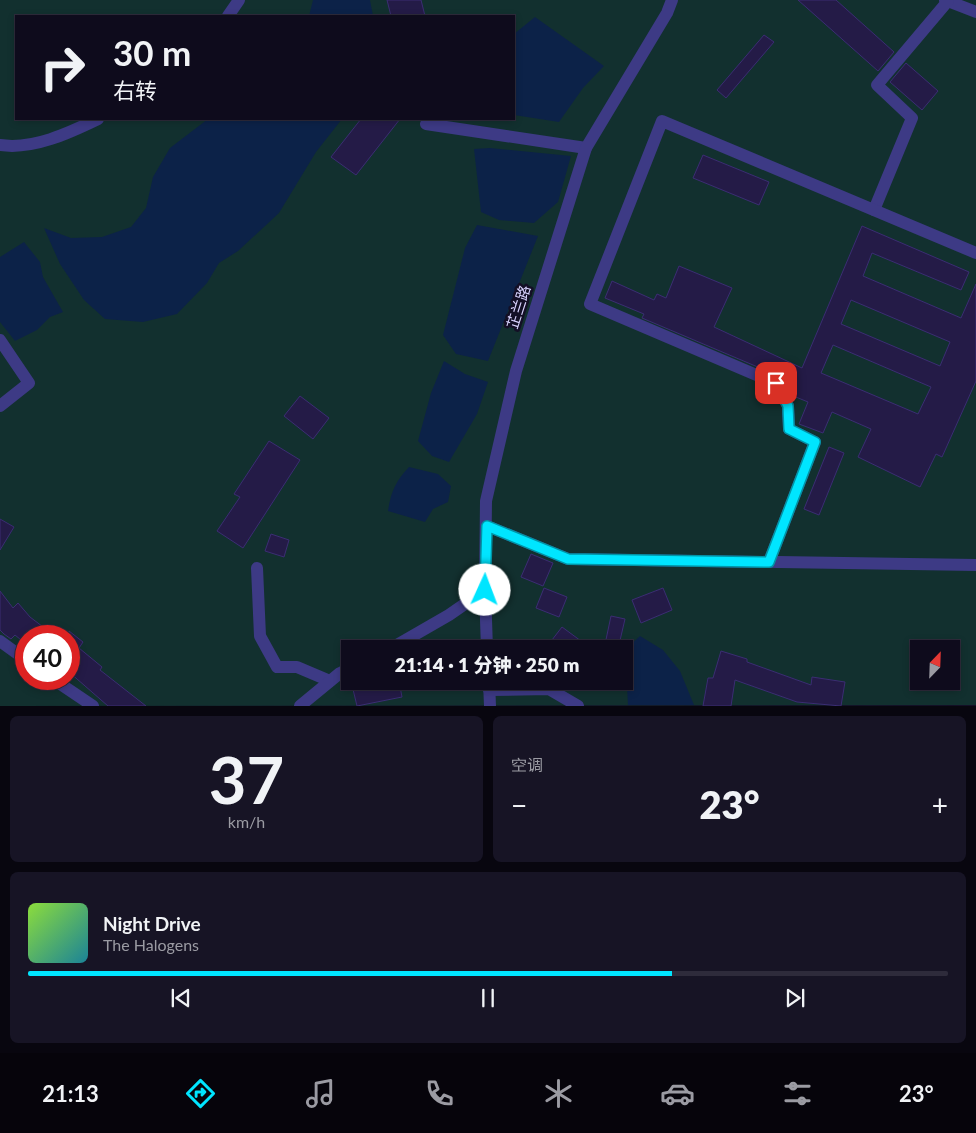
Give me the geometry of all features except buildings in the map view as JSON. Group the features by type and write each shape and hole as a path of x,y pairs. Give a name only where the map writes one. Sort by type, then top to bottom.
{"street":[{"path":"229,15 238,0"},
{"name":"芷兰路","path":"487,640 486,501 516,370 586,148 667,13 672,0"},
{"path":"874,210 912,118 876,84 946,1 976,12"},
{"path":"0,145 16,148 71,132 96,120"},
{"path":"769,562 815,442 789,429 788,406 776,383 590,304 662,120 976,253"},
{"path":"426,124 586,148"},
{"path":"0,340 29,383 0,406"},
{"path":"487,526 568,559 976,565"},
{"path":"257,568 260,636 277,668 297,667 330,681"},
{"path":"407,640 427,629 485,590"},
{"path":"0,641 15,652"},
{"path":"300,706 341,674"},
{"path":"69,690 93,706"},
{"path":"489,690 490,706"},
{"path":"551,690 578,706"}],"green space":[{"path":"0,0 976,0 976,705 0,706"}],"water":[{"path":"313,0 370,0 373,15 309,15"},
{"path":"535,17 604,66 583,88 559,122 515,115 515,33"},
{"path":"207,120 341,120 316,152 279,213 238,251 219,263 207,283 177,314 143,322 105,319 84,300 60,264 44,228 71,238 102,237 131,227 146,208 153,177 170,148"},
{"path":"490,148 571,156 558,202 534,223 499,220 481,212 474,149"},
{"path":"477,225 538,236 488,361 456,354 443,335 465,248"},
{"path":"24,242 40,262 43,277 63,312 50,317 37,330 15,341 0,322 0,257"},
{"path":"444,361 465,374 488,382 477,414 449,462 432,456 418,441 431,393"},
{"path":"409,467 438,474 451,486 448,502 433,509 425,522 388,511 395,487"},
{"path":"640,636 663,650 680,671 694,705 628,705 627,690 633,690 633,643"}],"route":[{"path":"485,590 487,526 568,559 769,562 815,442 789,429 788,406 776,383"}]}
